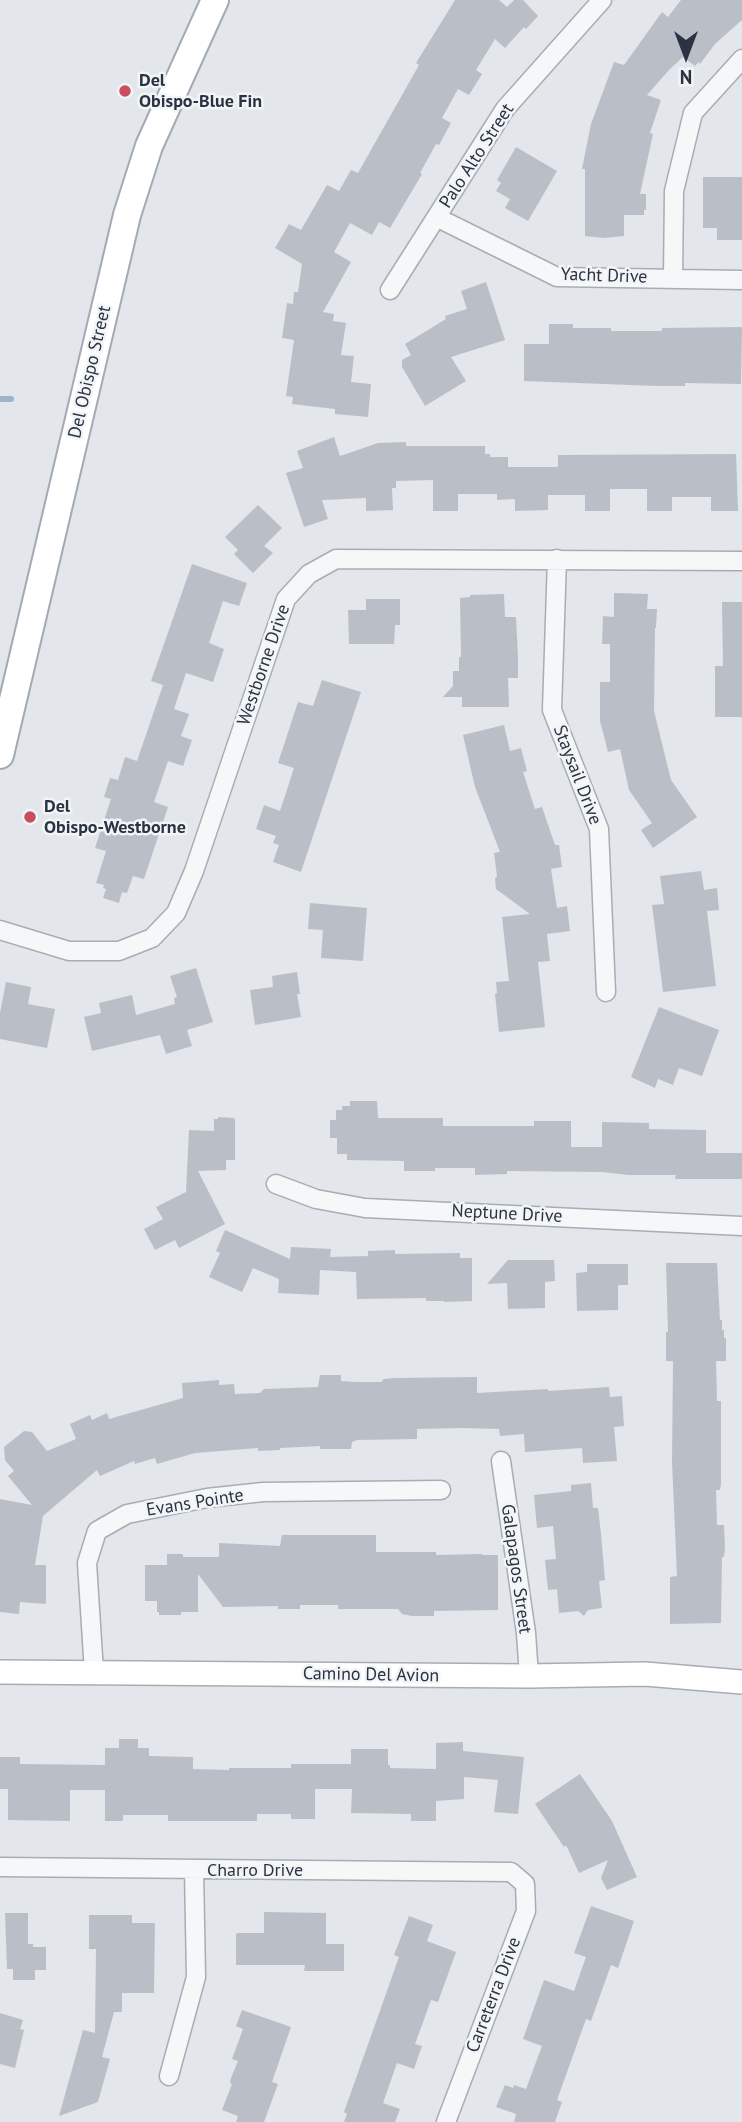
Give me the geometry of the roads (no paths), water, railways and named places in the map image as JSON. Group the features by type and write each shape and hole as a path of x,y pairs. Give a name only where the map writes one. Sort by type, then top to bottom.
{"main road":[{"name":"Del Obispo Street","path":"0,755 127,215 149,146 215,0"},
{"name":"Camino Del Avion","path":"0,1672 529,1676 645,1674 742,1682"}],"street":[{"name":"Palo Alto Street","path":"390,289 438,218 505,109 602,0"},
{"path":"673,278 674,191 693,113 742,59"},
{"name":"Yacht Drive","path":"438,218 557,277 742,279"},
{"name":"Westborne Drive","path":"0,930 69,951 119,951 152,937 176,913 194,871 286,599 309,574 336,559 742,561"},
{"name":"Staysail Drive","path":"557,559 552,710 599,829 607,992"},
{"name":"Neptune Drive","path":"276,1184 316,1199 365,1209 742,1226"},
{"name":"Galapagos Street","path":"500,1461 526,1633 529,1676"},
{"name":"Evans Pointe","path":"94,1672 87,1563 97,1531 127,1514 207,1498 263,1492 441,1490"},
{"name":"Charro Drive","path":"0,1867 511,1872"},
{"path":"169,2076 197,1977 194,1870"},
{"name":"Carreterra Drive","path":"446,2122 526,1911 525,1884 511,1872"}],"waterway":[{"path":"0,399 11,399"}],"place":[{"name":"Del Obispo-Blue Fin","path":"125,91"},
{"name":"Del Obispo-Westborne","path":"30,817"}]}
